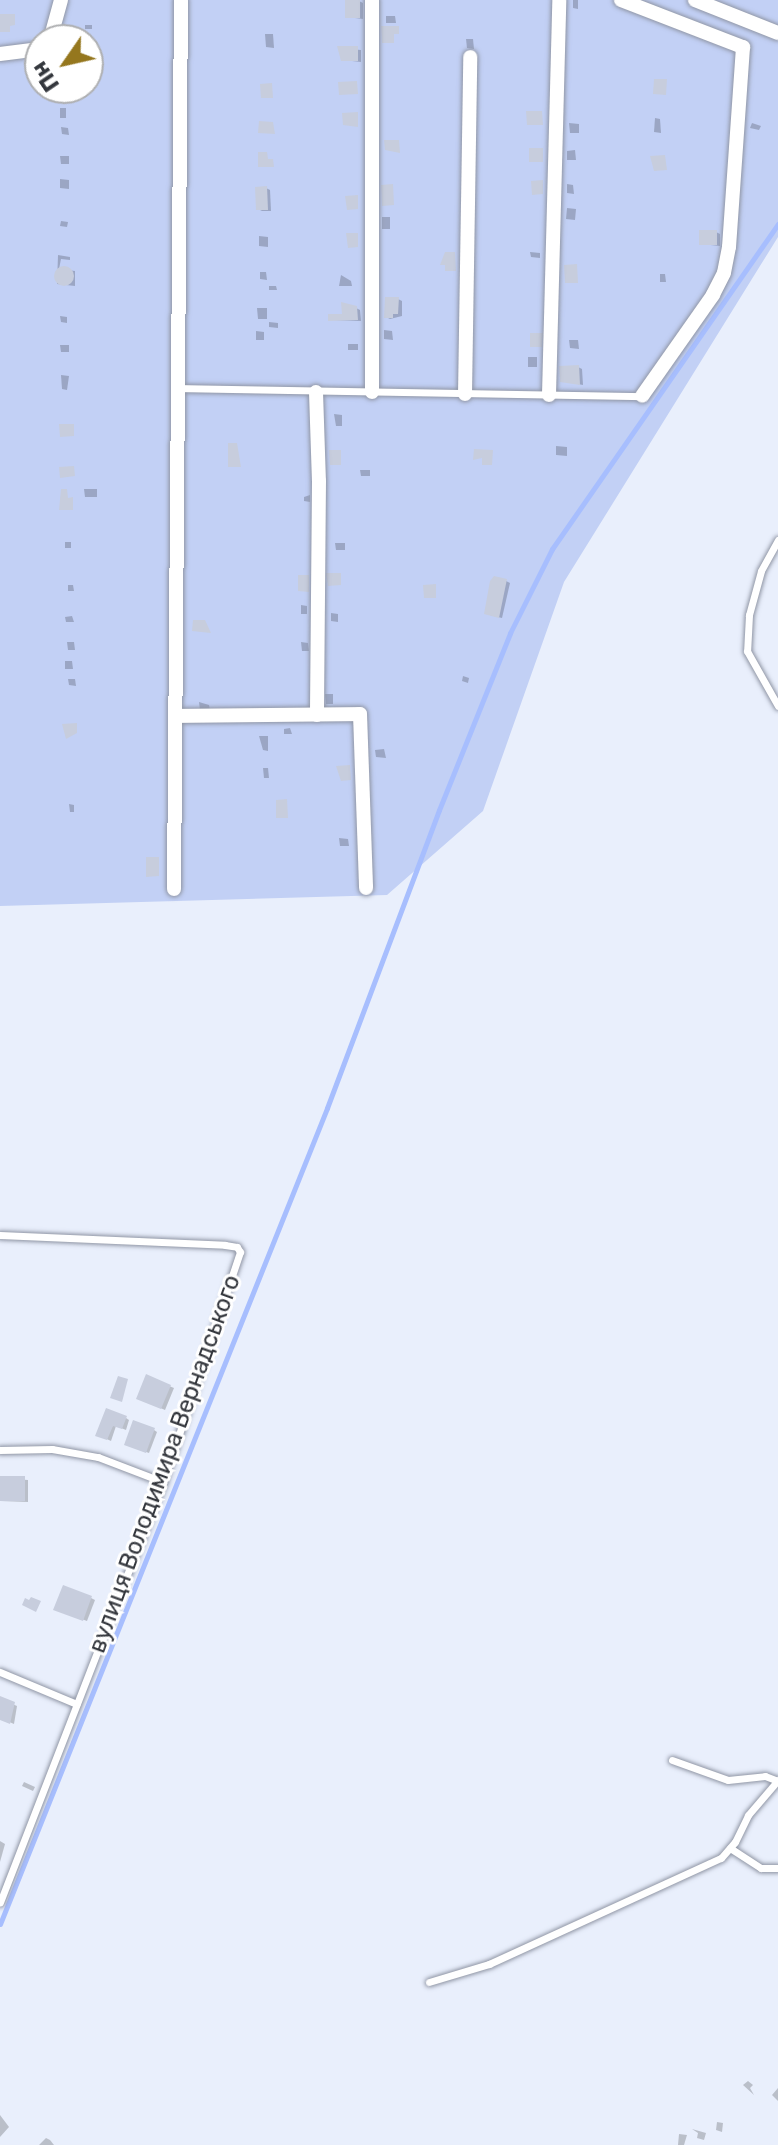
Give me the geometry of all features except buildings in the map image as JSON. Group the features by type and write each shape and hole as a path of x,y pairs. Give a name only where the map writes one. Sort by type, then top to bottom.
{"street":[{"path":"54,24 61,0"},
{"path":"174,889 181,0"},
{"path":"372,0 372,392"},
{"path":"549,395 559,0"},
{"path":"621,0 743,47 729,247 724,273 713,295 642,396"},
{"path":"695,0 778,33"},
{"path":"0,54 24,51"},
{"path":"465,394 470,57"},
{"path":"316,392 319,481 317,715"},
{"path":"176,716 360,714 366,888"}],"lane":[{"path":"178,388 642,396"},
{"path":"778,540 761,571 749,615 747,651 778,706"},
{"name":"вулиця Володимира Вернадського","path":"0,1235 225,1245 239,1249 163,1482 0,1902"},
{"path":"0,1450 52,1449 86,1455 163,1482"},
{"path":"0,1672 77,1704"},
{"path":"429,1982 489,1964 721,1858 748,1815 778,1780 765,1776 728,1780 672,1760"},
{"path":"730,1848 761,1868 778,1868"}],"shaded area":[{"path":"0,0 778,0 778,237 564,582 483,811 387,895 0,906"}],"waterway":[{"path":"0,1924 327,1108 439,810 510,633 552,549 778,224"}]}
